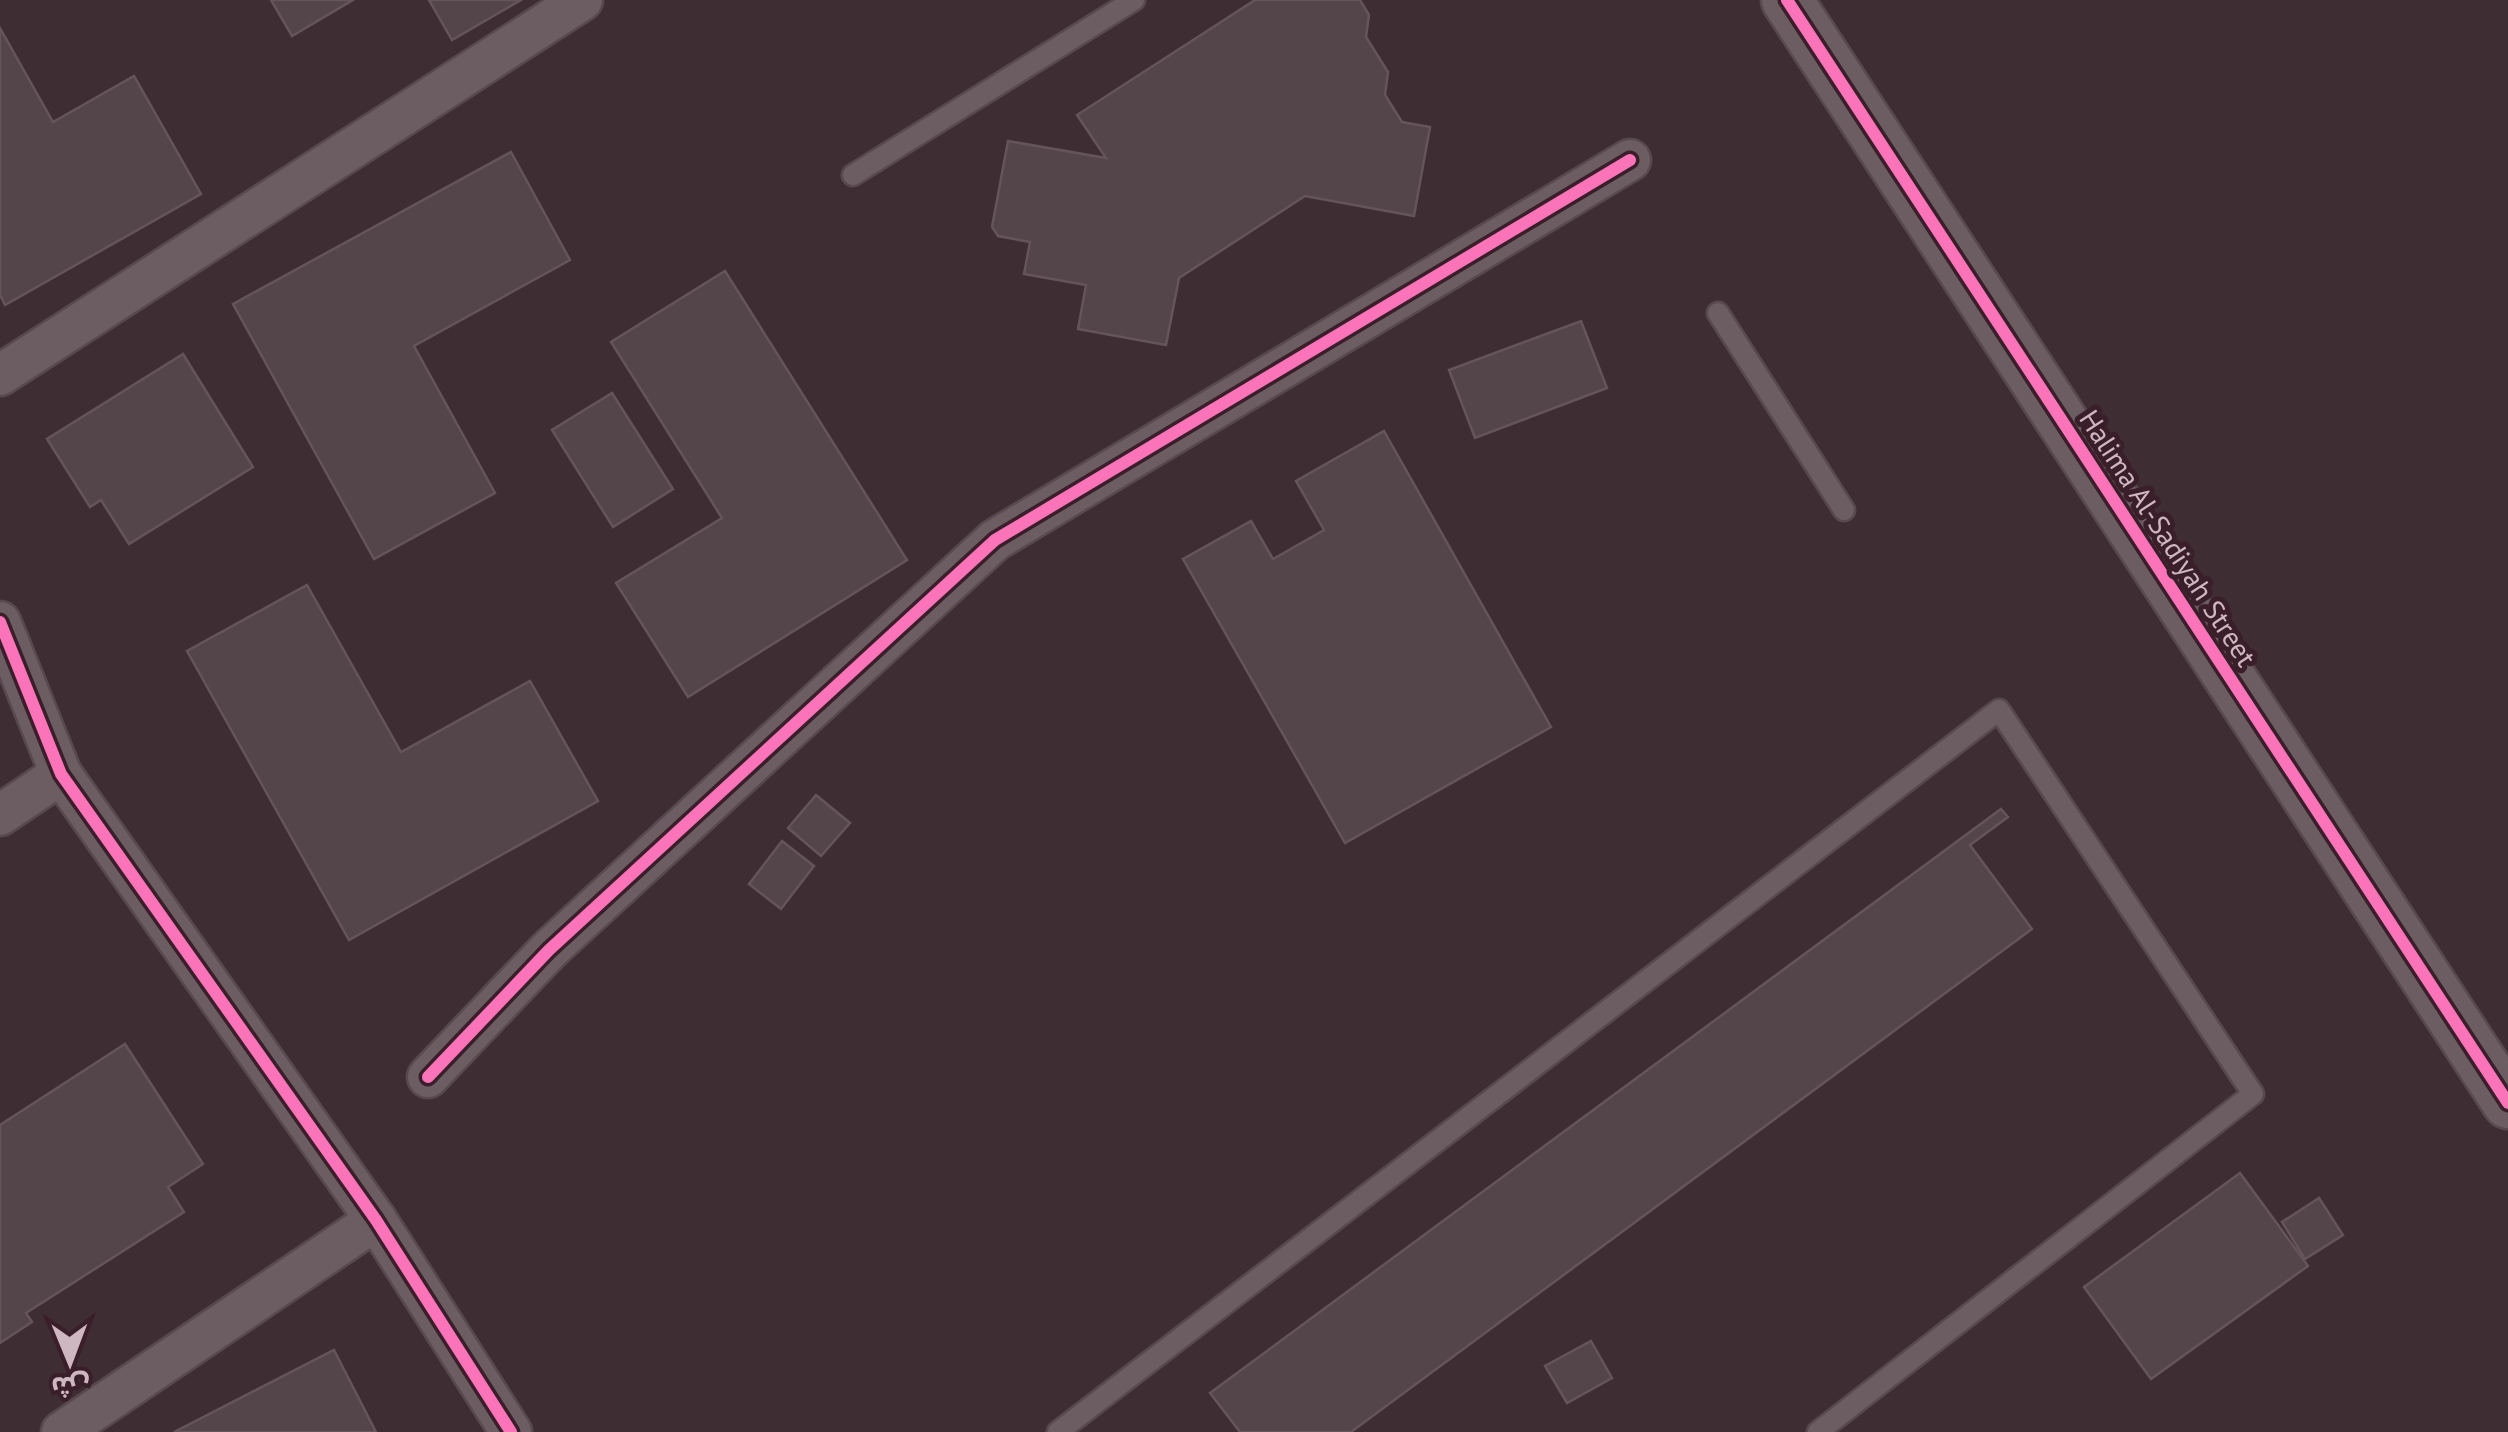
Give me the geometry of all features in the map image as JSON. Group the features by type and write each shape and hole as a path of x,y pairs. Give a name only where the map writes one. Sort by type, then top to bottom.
{"street":[{"path":"0,375 582,0"},
{"name":"Halima Al-Sadiyah Street","path":"1787,0 2508,1103"},
{"path":"428,1078 549,950 996,540 1630,160"},
{"path":"0,622 60,774 376,1220 511,1432"},
{"path":"0,815 60,774"},
{"path":"62,1432 376,1220"}],"lane":[{"path":"854,175 1134,0"},
{"path":"1718,313 1844,510"},
{"path":"1071,1428 1999,710 2253,1094 1818,1432"}],"building":[{"path":"271,0 353,0 292,36"},
{"path":"429,0 521,0 452,40"},
{"path":"1255,0 1360,0 1369,15 1366,37 1388,72 1385,95 1402,122 1430,127 1414,216 1305,196 1179,278 1166,345 1078,329 1086,285 1024,274 1030,242 998,236 992,227 1008,141 1106,158 1077,115"},
{"path":"0,28 53,122 134,76 201,194 5,305 0,295"},
{"path":"511,152 570,260 414,346 495,493 374,559 233,304"},
{"path":"725,271 907,560 688,697 616,583 722,518 611,342"},
{"path":"1581,321 1607,388 1475,438 1449,370"},
{"path":"183,354 253,467 129,544 101,500 90,507 47,439"},
{"path":"612,393 673,489 613,527 552,430"},
{"path":"1384,431 1551,727 1345,843 1183,559 1251,521 1273,559 1324,530 1296,481"},
{"path":"307,585 401,752 530,681 598,801 349,940 187,651"},
{"path":"816,795 850,823 821,856 788,828"},
{"path":"2001,809 2008,817 1970,845 2032,929 1351,1432 1240,1432 1210,1393"},
{"path":"782,841 814,866 781,909 749,884"},
{"path":"125,1044 203,1164 168,1187 184,1212 26,1313 32,1322 0,1343 0,1125"},
{"path":"2240,1173 2308,1266 2151,1379 2084,1287"},
{"path":"2319,1198 2343,1235 2305,1259 2282,1222"},
{"path":"1591,1341 1612,1378 1567,1403 1545,1366"},
{"path":"334,1350 376,1432 174,1432"}],"cycle path":[{"path":"1787,0 2508,1103"},
{"path":"428,1077 549,950 995,540 1630,160"},
{"path":"0,622 61,774 376,1220 511,1432"}]}
